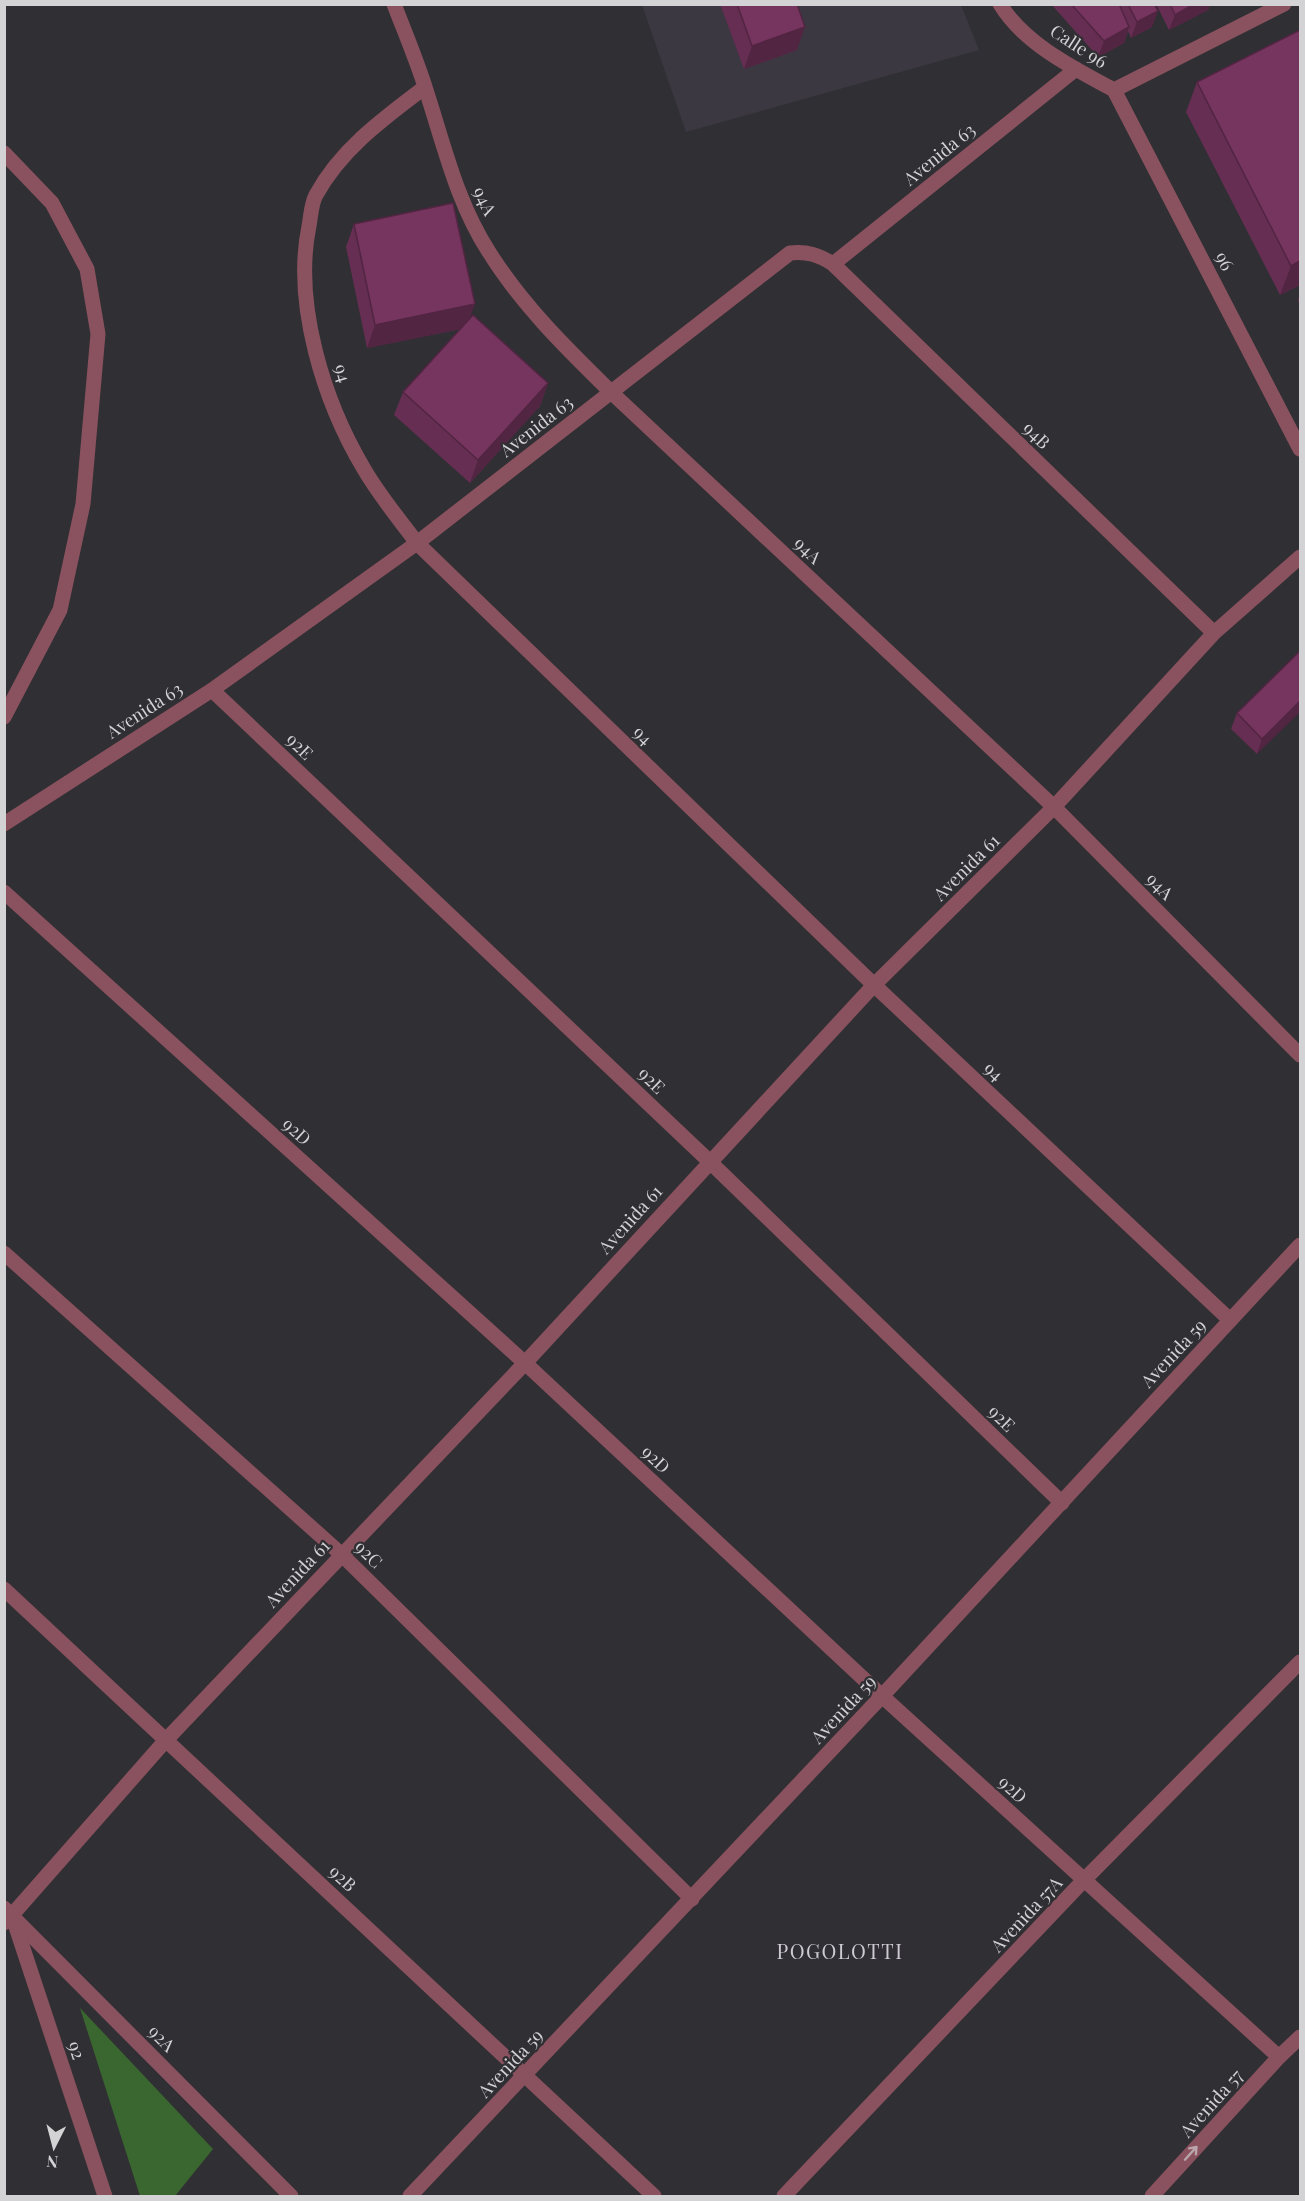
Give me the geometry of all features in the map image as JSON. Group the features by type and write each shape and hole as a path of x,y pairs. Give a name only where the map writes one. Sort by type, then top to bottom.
{"street":[{"name":"94A","path":"394,4 425,87 457,190 488,250 528,306 562,344 612,393 1054,807 1300,1055"},
{"name":"Calle 96","path":"1000,4 1030,37 1076,69 1114,90"},
{"path":"1114,90 1284,4"},
{"name":"Avenida 63","path":"4,824 212,690 417,543 790,253 804,251 821,256 833,264 1076,69"},
{"name":"94","path":"425,87 379,122 342,157 315,197 303,252 306,303 322,376 337,416 364,470 417,543 874,985 1230,1320"},
{"name":"96","path":"1114,90 1300,449"},
{"path":"4,153 52,203 87,269 98,334 83,504 60,610 4,717"},
{"name":"94B","path":"833,264 1214,633"},
{"name":"Avenida 61","path":"7,1915 166,1740 525,1363 709,1161 874,985 1054,807 1214,633 1300,557"},
{"name":"92E","path":"212,690 709,1161 1062,1503"},
{"name":"92D","path":"4,892 525,1363 882,1696 1279,2057"},
{"name":"Avenida 59","path":"410,2196 882,1696 1300,1245"},
{"name":"92C","path":"4,1253 341,1554 692,1899"},
{"name":"92B","path":"4,1589 526,2074 654,2196"},
{"name":"Avenida 57A","path":"784,2196 1084,1880 1300,1662"},
{"name":"92","path":"7,1915 105,2196"},
{"name":"92A","path":"7,1915 291,2196"},
{"name":"Avenida 57","path":"1152,2196 1300,2037"}],"shaded area":[{"path":"642,5 961,5 979,50 686,132"}],"green space":[{"path":"80,2008 213,2149 175,2196 140,2196"}],"building":[{"path":"737,4 797,4 805,27 752,46"},
{"path":"1071,4 1119,4 1129,27 1104,41"},
{"path":"1128,4 1154,4 1158,11 1137,22"},
{"path":"1170,4 1194,4 1175,15"},
{"path":"1300,30 1300,261 1291,266 1197,82"},
{"path":"453,203 475,304 375,325 354,224"},
{"path":"473,315 548,383 478,460 403,392"},
{"path":"1300,651 1300,701 1262,739 1237,713"}],"district":[{"name":"POGOLOTTI","path":"840,1950"}]}
